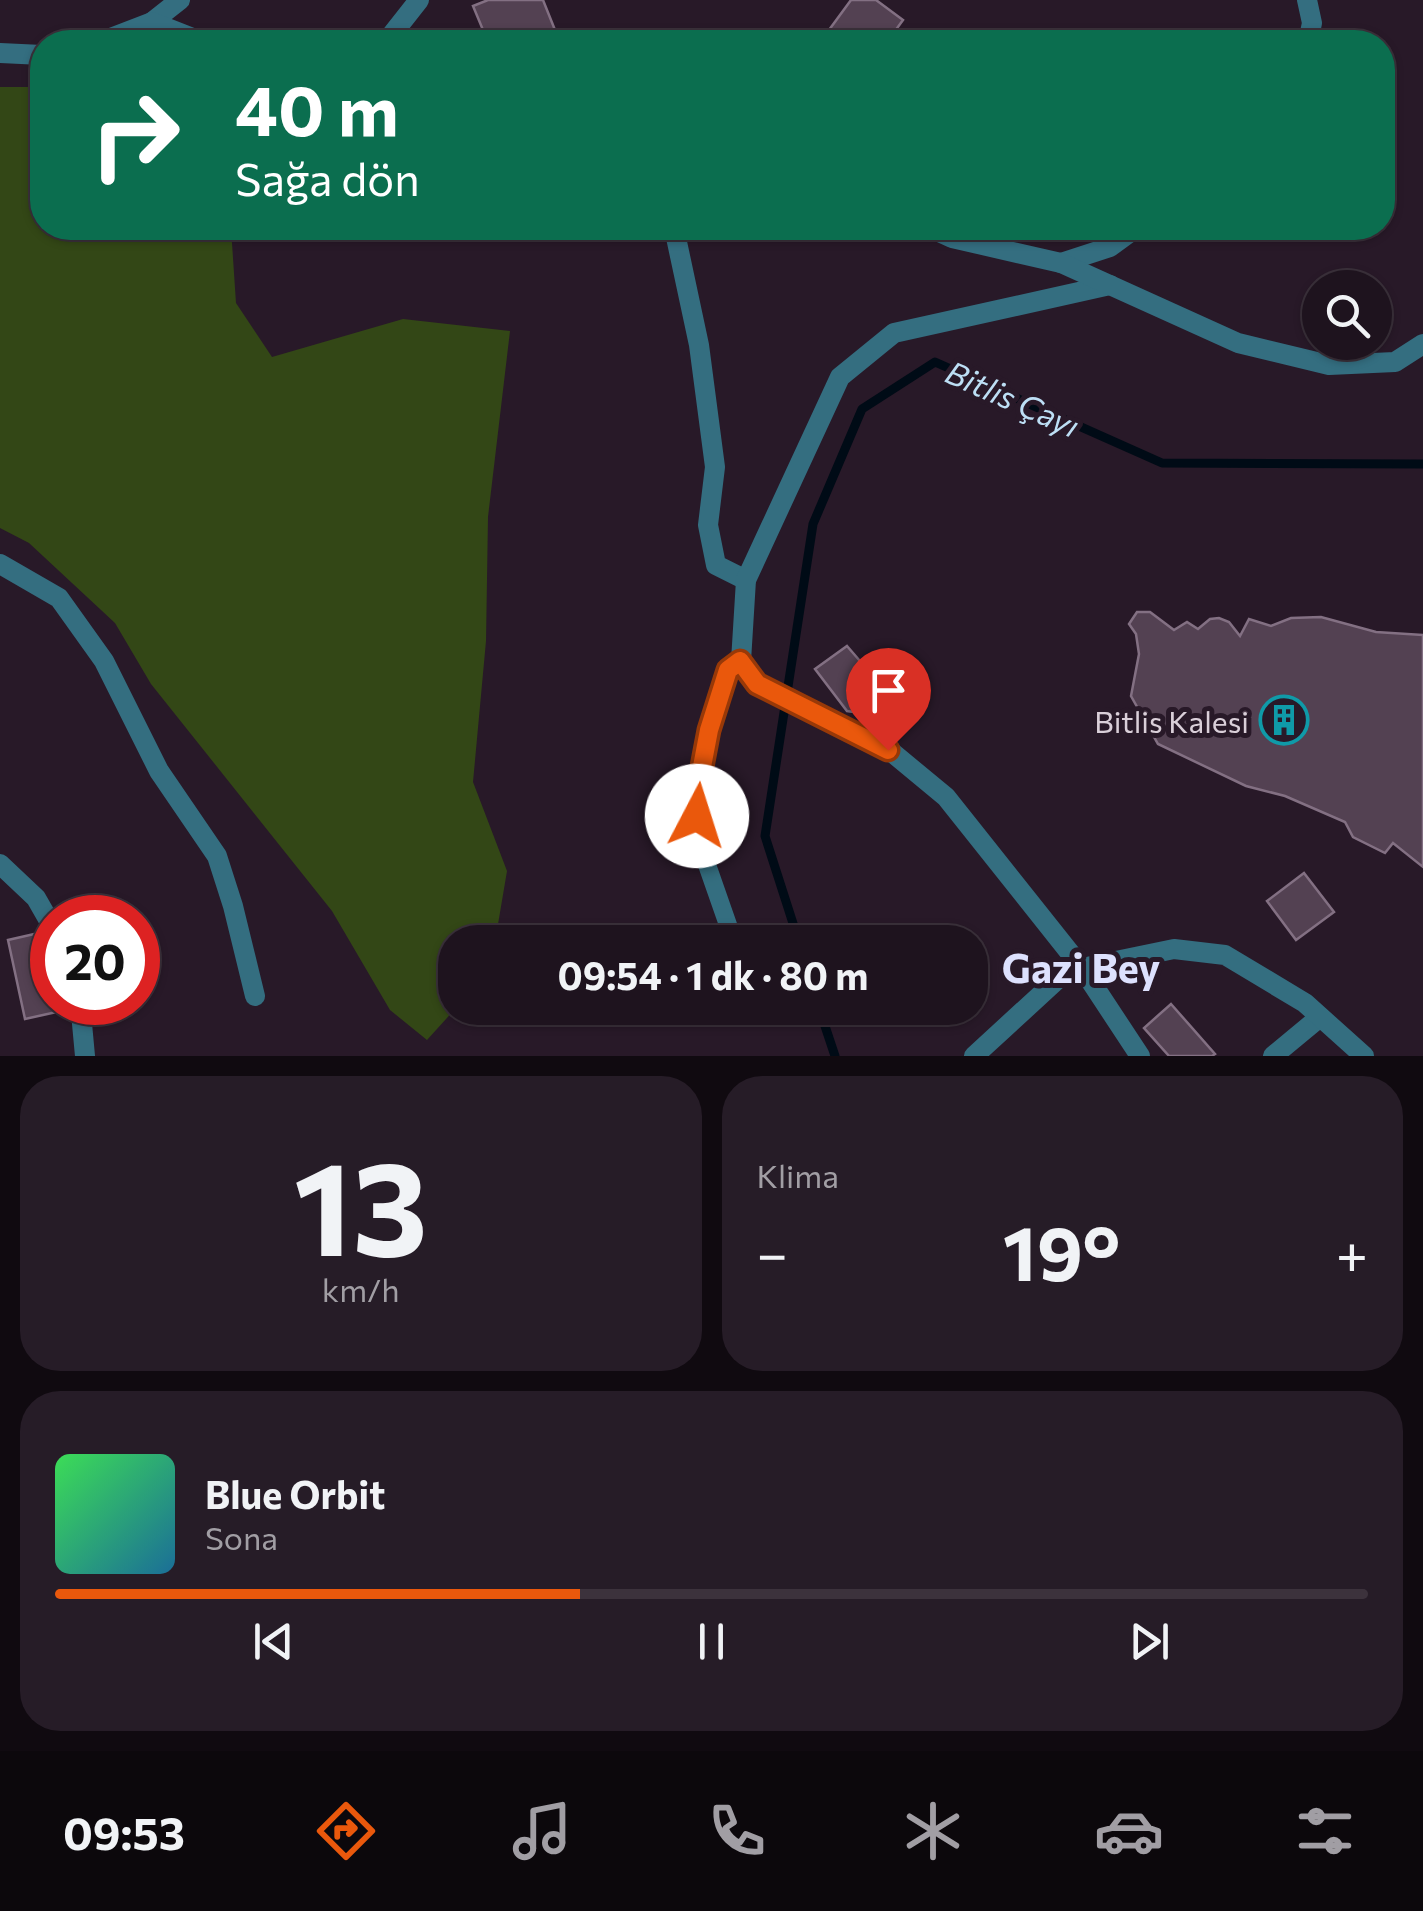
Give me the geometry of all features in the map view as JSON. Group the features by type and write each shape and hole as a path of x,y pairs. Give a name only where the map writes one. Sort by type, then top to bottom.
{"street":[{"path":"131,30 152,22 180,0"},
{"path":"396,30 420,0"},
{"path":"1306,0 1310,30"},
{"path":"152,22 172,30"},
{"path":"0,53 30,54"},
{"path":"677,240 699,345 715,467 708,524 716,566 746,580"},
{"path":"961,240 1061,263 1238,343 1329,365 1395,362 1423,344"},
{"path":"1061,263 1110,247 1120,240"},
{"path":"1110,285 894,333 840,377 746,580 740,661 757,684 888,750 946,797 1082,968 1140,1056"},
{"path":"0,564 59,598 104,662 159,771 217,856 234,906 255,996"},
{"path":"0,864 33,895"},
{"path":"974,1056 1059,978 1082,968 1174,949 1225,955 1305,1004 1364,1056"},
{"path":"1273,1056 1320,1016"},
{"path":"83,1025 86,1056"}],"lane":[{"path":"728,925 698,839 697,793 709,730 728,670 740,661"}],"green space":[{"path":"0,87 30,87 30,240 232,240 236,303 272,357 403,319 510,331 488,517 486,641 473,782 507,871 498,925 438,925 441,1025 427,1040 390,1010 332,911 151,684 115,623 29,543 0,528"}],"building":[{"path":"488,0 543,0 555,30 483,30 473,6"},
{"path":"851,0 876,0 903,20 896,30 829,30"},
{"name":"Bitlis Kalesi","path":"1137,612 1150,612 1174,630 1187,622 1198,629 1210,619 1219,618 1229,622 1240,636 1249,619 1271,626 1291,618 1321,617 1376,632 1423,635 1423,867 1393,843 1385,853 1353,837 1345,822 1285,796 1246,786 1158,744 1131,696 1139,654 1136,634 1129,624"},
{"path":"847,646 891,697 880,727 861,713 847,711 815,669"},
{"path":"1304,873 1334,912 1296,940 1267,901"},
{"path":"30,935 30,1018 25,1019 8,940"},
{"path":"1171,1004 1215,1054 1169,1056 1144,1028"}],"waterway":[{"name":"Bitlis Çayı","path":"794,925 765,836 813,524 862,409 935,362 1162,463 1423,464"},
{"name":"Bitlis Çayı","path":"825,1025 835,1056"}],"place":[{"name":"Bitlis Kalesi","path":"1284,720"}],"district":[{"name":"Gazi Bey","path":"1081,966"}],"route":[{"path":"697,816 697,793 709,730 728,670 740,661 757,684 888,750"}]}
